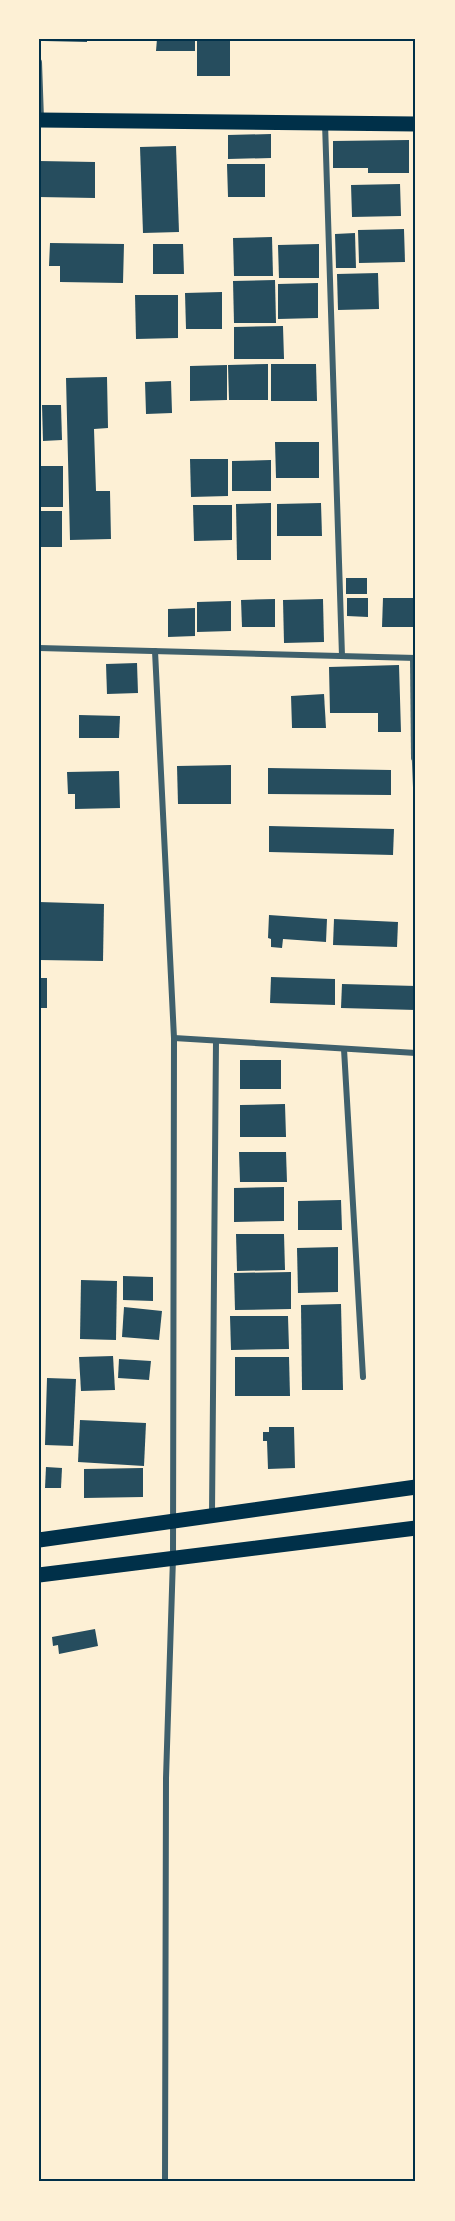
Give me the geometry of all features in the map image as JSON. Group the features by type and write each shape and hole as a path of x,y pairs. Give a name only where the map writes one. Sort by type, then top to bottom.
{"main road":[{"path":"40,120 416,124"},
{"path":"39,1540 416,1487"},
{"path":"39,1575 416,1528"}],"street":[{"path":"39,62 40,120"},
{"path":"325,123 342,656"},
{"path":"39,648 415,658 414,758"},
{"path":"155,651 174,1038 171,1522 173,1558 166,1778 165,2182"},
{"path":"174,1038 416,1053"},
{"path":"212,1516 216,1041"},
{"path":"344,1049 363,1377"}],"lane":[{"path":"414,758 416,805"}],"building":[{"path":"44,39 87,39 87,42 44,41"},
{"path":"157,39 195,39 195,51 156,51"},
{"path":"197,39 230,39 230,76 197,76"},
{"path":"271,134 271,158 228,159 228,135"},
{"path":"409,140 409,173 368,173 368,168 333,168 333,141"},
{"path":"176,146 179,232 143,233 140,147"},
{"path":"39,161 95,162 95,198 39,197"},
{"path":"227,164 265,164 265,197 228,197"},
{"path":"400,184 401,216 352,217 351,185"},
{"path":"404,229 405,262 359,263 358,230"},
{"path":"355,233 356,268 336,268 335,234"},
{"path":"272,237 273,276 234,276 233,238"},
{"path":"50,243 124,244 123,283 60,282 60,266 49,266"},
{"path":"153,244 183,244 184,274 153,274"},
{"path":"319,244 319,278 279,278 278,245"},
{"path":"378,273 379,309 338,310 337,274"},
{"path":"275,280 276,323 234,323 233,281"},
{"path":"318,283 318,318 278,319 278,284"},
{"path":"222,292 222,329 186,329 185,293"},
{"path":"135,295 178,295 178,338 136,339"},
{"path":"283,326 284,359 234,359 234,327"},
{"path":"268,364 268,400 229,400 228,365"},
{"path":"271,364 316,364 317,401 271,401"},
{"path":"227,365 227,400 190,401 190,366"},
{"path":"107,377 108,428 94,429 96,491 110,491 111,539 70,540 66,378"},
{"path":"171,381 172,413 146,414 145,382"},
{"path":"42,405 61,405 62,440 43,441"},
{"path":"275,442 319,442 319,478 276,478"},
{"path":"190,459 228,459 228,496 191,497"},
{"path":"271,460 271,491 232,491 232,461"},
{"path":"40,466 63,466 63,507 41,507"},
{"path":"271,503 271,560 237,560 236,504"},
{"path":"321,503 322,536 277,536 277,504"},
{"path":"193,505 232,505 232,540 194,541"},
{"path":"39,511 62,511 62,547 39,547"},
{"path":"346,578 367,578 367,594 346,594"},
{"path":"347,598 368,598 368,617 347,616"},
{"path":"383,598 415,598 415,627 382,627"},
{"path":"275,599 275,627 242,627 241,600"},
{"path":"323,599 324,642 284,643 283,600"},
{"path":"231,601 231,631 197,632 197,602"},
{"path":"195,608 195,636 168,637 168,609"},
{"path":"137,663 138,693 107,694 106,664"},
{"path":"399,665 401,732 378,732 378,713 330,713 329,667"},
{"path":"324,694 326,728 292,728 291,696"},
{"path":"79,715 120,716 119,738 79,738"},
{"path":"231,765 231,804 178,804 177,766"},
{"path":"268,768 391,770 391,795 268,794"},
{"path":"119,771 120,808 75,809 75,794 68,794 67,772"},
{"path":"269,826 394,829 393,855 269,852"},
{"path":"39,902 104,904 103,961 39,960"},
{"path":"269,915 327,919 326,942 283,939 282,948 271,947 271,939 268,938"},
{"path":"334,919 398,922 397,947 333,945"},
{"path":"271,977 335,979 335,1005 270,1003"},
{"path":"39,978 47,978 47,1008 39,1008"},
{"path":"342,984 416,986 416,1010 341,1008"},
{"path":"240,1060 281,1060 281,1089 240,1089"},
{"path":"285,1104 286,1137 240,1137 240,1105"},
{"path":"239,1152 286,1152 287,1182 240,1182"},
{"path":"284,1187 284,1221 234,1222 234,1188"},
{"path":"341,1200 342,1230 298,1230 298,1201"},
{"path":"236,1234 284,1234 285,1270 237,1271"},
{"path":"338,1247 338,1292 298,1293 297,1248"},
{"path":"291,1272 291,1309 235,1310 234,1273"},
{"path":"123,1276 153,1277 153,1301 123,1300"},
{"path":"81,1280 117,1281 116,1340 80,1339"},
{"path":"341,1304 343,1390 302,1390 301,1305"},
{"path":"124,1307 162,1311 159,1340 122,1337"},
{"path":"230,1316 288,1316 289,1349 231,1350"},
{"path":"113,1356 115,1390 81,1391 79,1357"},
{"path":"235,1357 289,1357 290,1396 235,1396"},
{"path":"119,1359 151,1361 149,1380 118,1378"},
{"path":"47,1378 76,1379 73,1446 45,1445"},
{"path":"80,1420 146,1423 144,1466 78,1462"},
{"path":"269,1427 294,1427 295,1468 268,1469 267,1441 263,1441 263,1432 269,1432"},
{"path":"46,1467 62,1468 61,1488 45,1488"},
{"path":"143,1468 143,1497 84,1498 84,1469"},
{"path":"95,1629 98,1646 59,1654 58,1645 53,1646 52,1637"}]}
